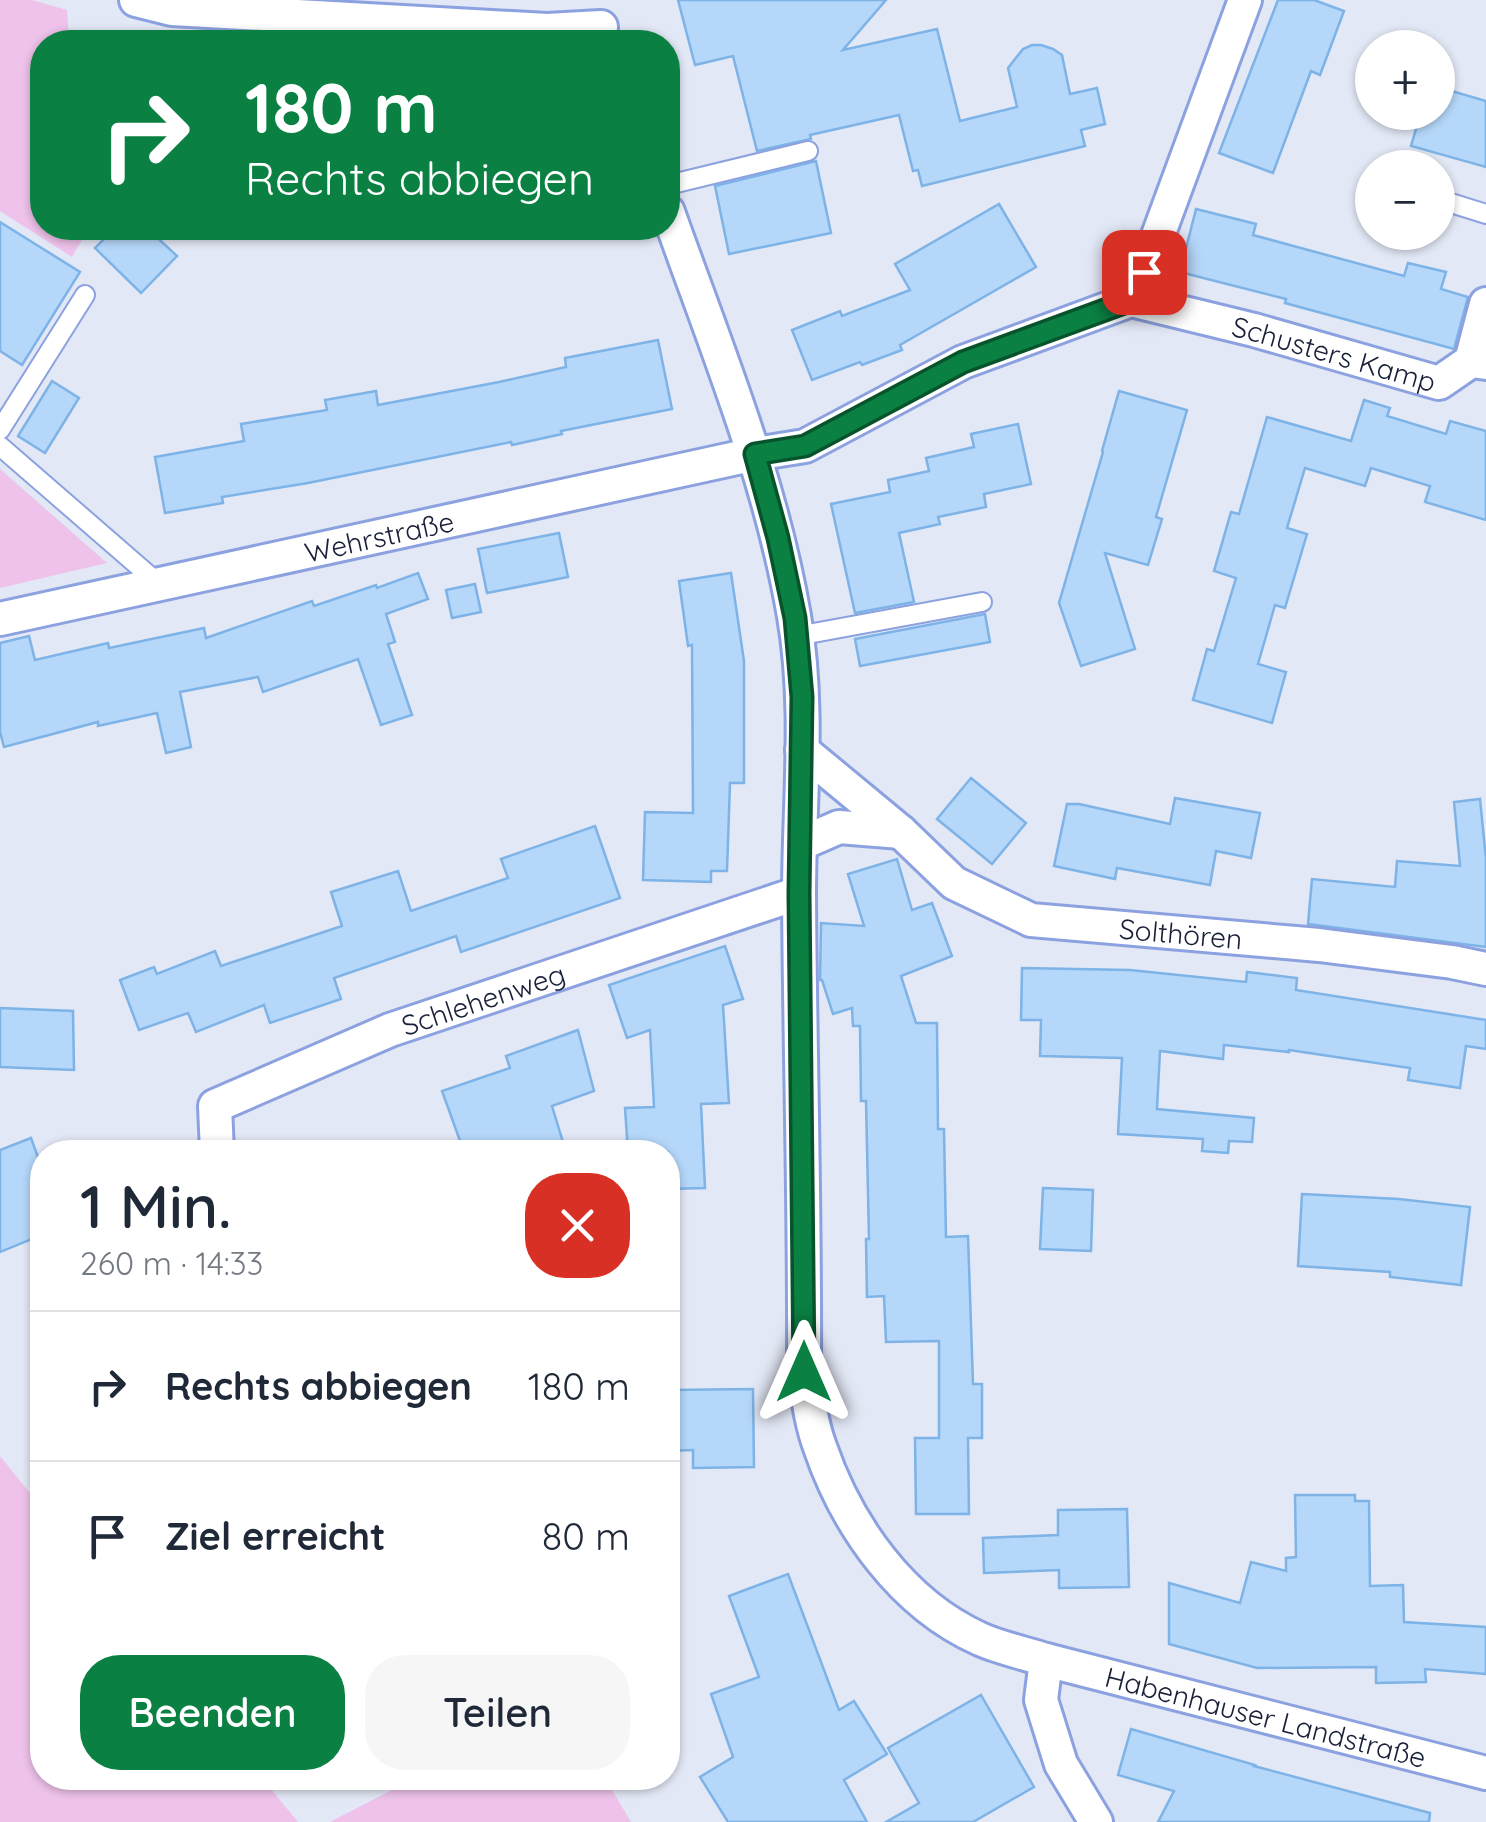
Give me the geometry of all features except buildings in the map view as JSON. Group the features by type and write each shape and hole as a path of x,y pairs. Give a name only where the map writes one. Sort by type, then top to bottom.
{"street":[{"path":"136,0 172,10 548,30 600,23"},
{"path":"1132,300 1245,0"},
{"name":"Habenhauser Landstraße","path":"678,240 755,454 778,538 796,636 802,697 799,893 804,1372 810,1415 820,1447 850,1512 902,1584 929,1610 980,1639 1046,1660 1486,1774"},
{"name":"Schusters Kamp","path":"1132,300 1439,383 1478,362 1486,304"},
{"name":"Wehrstraße","path":"0,618 805,446 963,362 1132,300"},
{"name":"Solthören","path":"802,750 954,883 1031,920 1319,946 1486,969"},
{"path":"800,844 839,827 900,832"},
{"name":"Schlehenweg","path":"216,1140 215,1106 390,1030 799,893"},
{"path":"1046,1660 1041,1700 1061,1764 1096,1822"}],"lane":[{"path":"680,181 808,151"},
{"path":"1455,204 1486,214"},
{"path":"0,430 85,295"},
{"path":"0,446 159,584"},
{"path":"796,636 982,602"}],"shaded area":[{"path":"0,0 32,0 67,10 68,30 30,30 30,230 0,211"},
{"path":"45,240 82,240 72,257"},
{"path":"0,469 107,563 0,588"},
{"path":"0,1456 30,1493 30,1790 272,1790 298,1822 0,1822"},
{"path":"392,1790 612,1790 631,1822 330,1822"}],"route":[{"path":"804,1372 799,893 802,697 795,618 755,454 805,446 963,362 1132,300 1144,272"}]}
